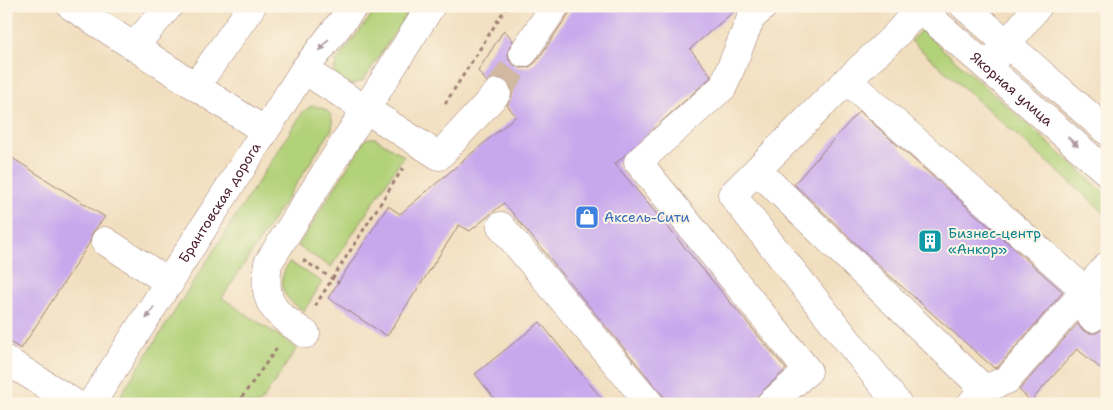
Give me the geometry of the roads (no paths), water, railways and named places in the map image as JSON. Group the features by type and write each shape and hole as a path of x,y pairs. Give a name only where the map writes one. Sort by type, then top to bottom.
{"street":[{"path":"71,6 265,131"},
{"path":"134,46 169,6"},
{"path":"196,86 252,6"},
{"name":"Брантовская дорога","path":"92,404 304,70 354,6"},
{"path":"299,329 272,308 265,286 268,263 431,6"},
{"path":"523,53 555,6"},
{"path":"764,6 751,18 723,87 638,162 808,371 770,404"},
{"path":"964,6 1107,131"},
{"path":"987,67 1038,6"},
{"path":"898,404 732,195 847,80 895,36 928,10"},
{"name":"Якорная улица","path":"928,10 987,67 1107,172"},
{"path":"304,70 439,156 497,93"},
{"path":"847,80 1086,291 1092,318"},
{"path":"757,170 978,396 1007,380 1107,266"},
{"path":"501,226 650,404"},
{"path":"105,241 170,283"},
{"path":"6,360 76,404"}],"tunnel":[{"path":"497,93 523,53"}],"place":[{"name":"Аксель-Сити","path":"587,217"},
{"name":"Бизнес-центр «Анкор»","path":"930,241"}]}
